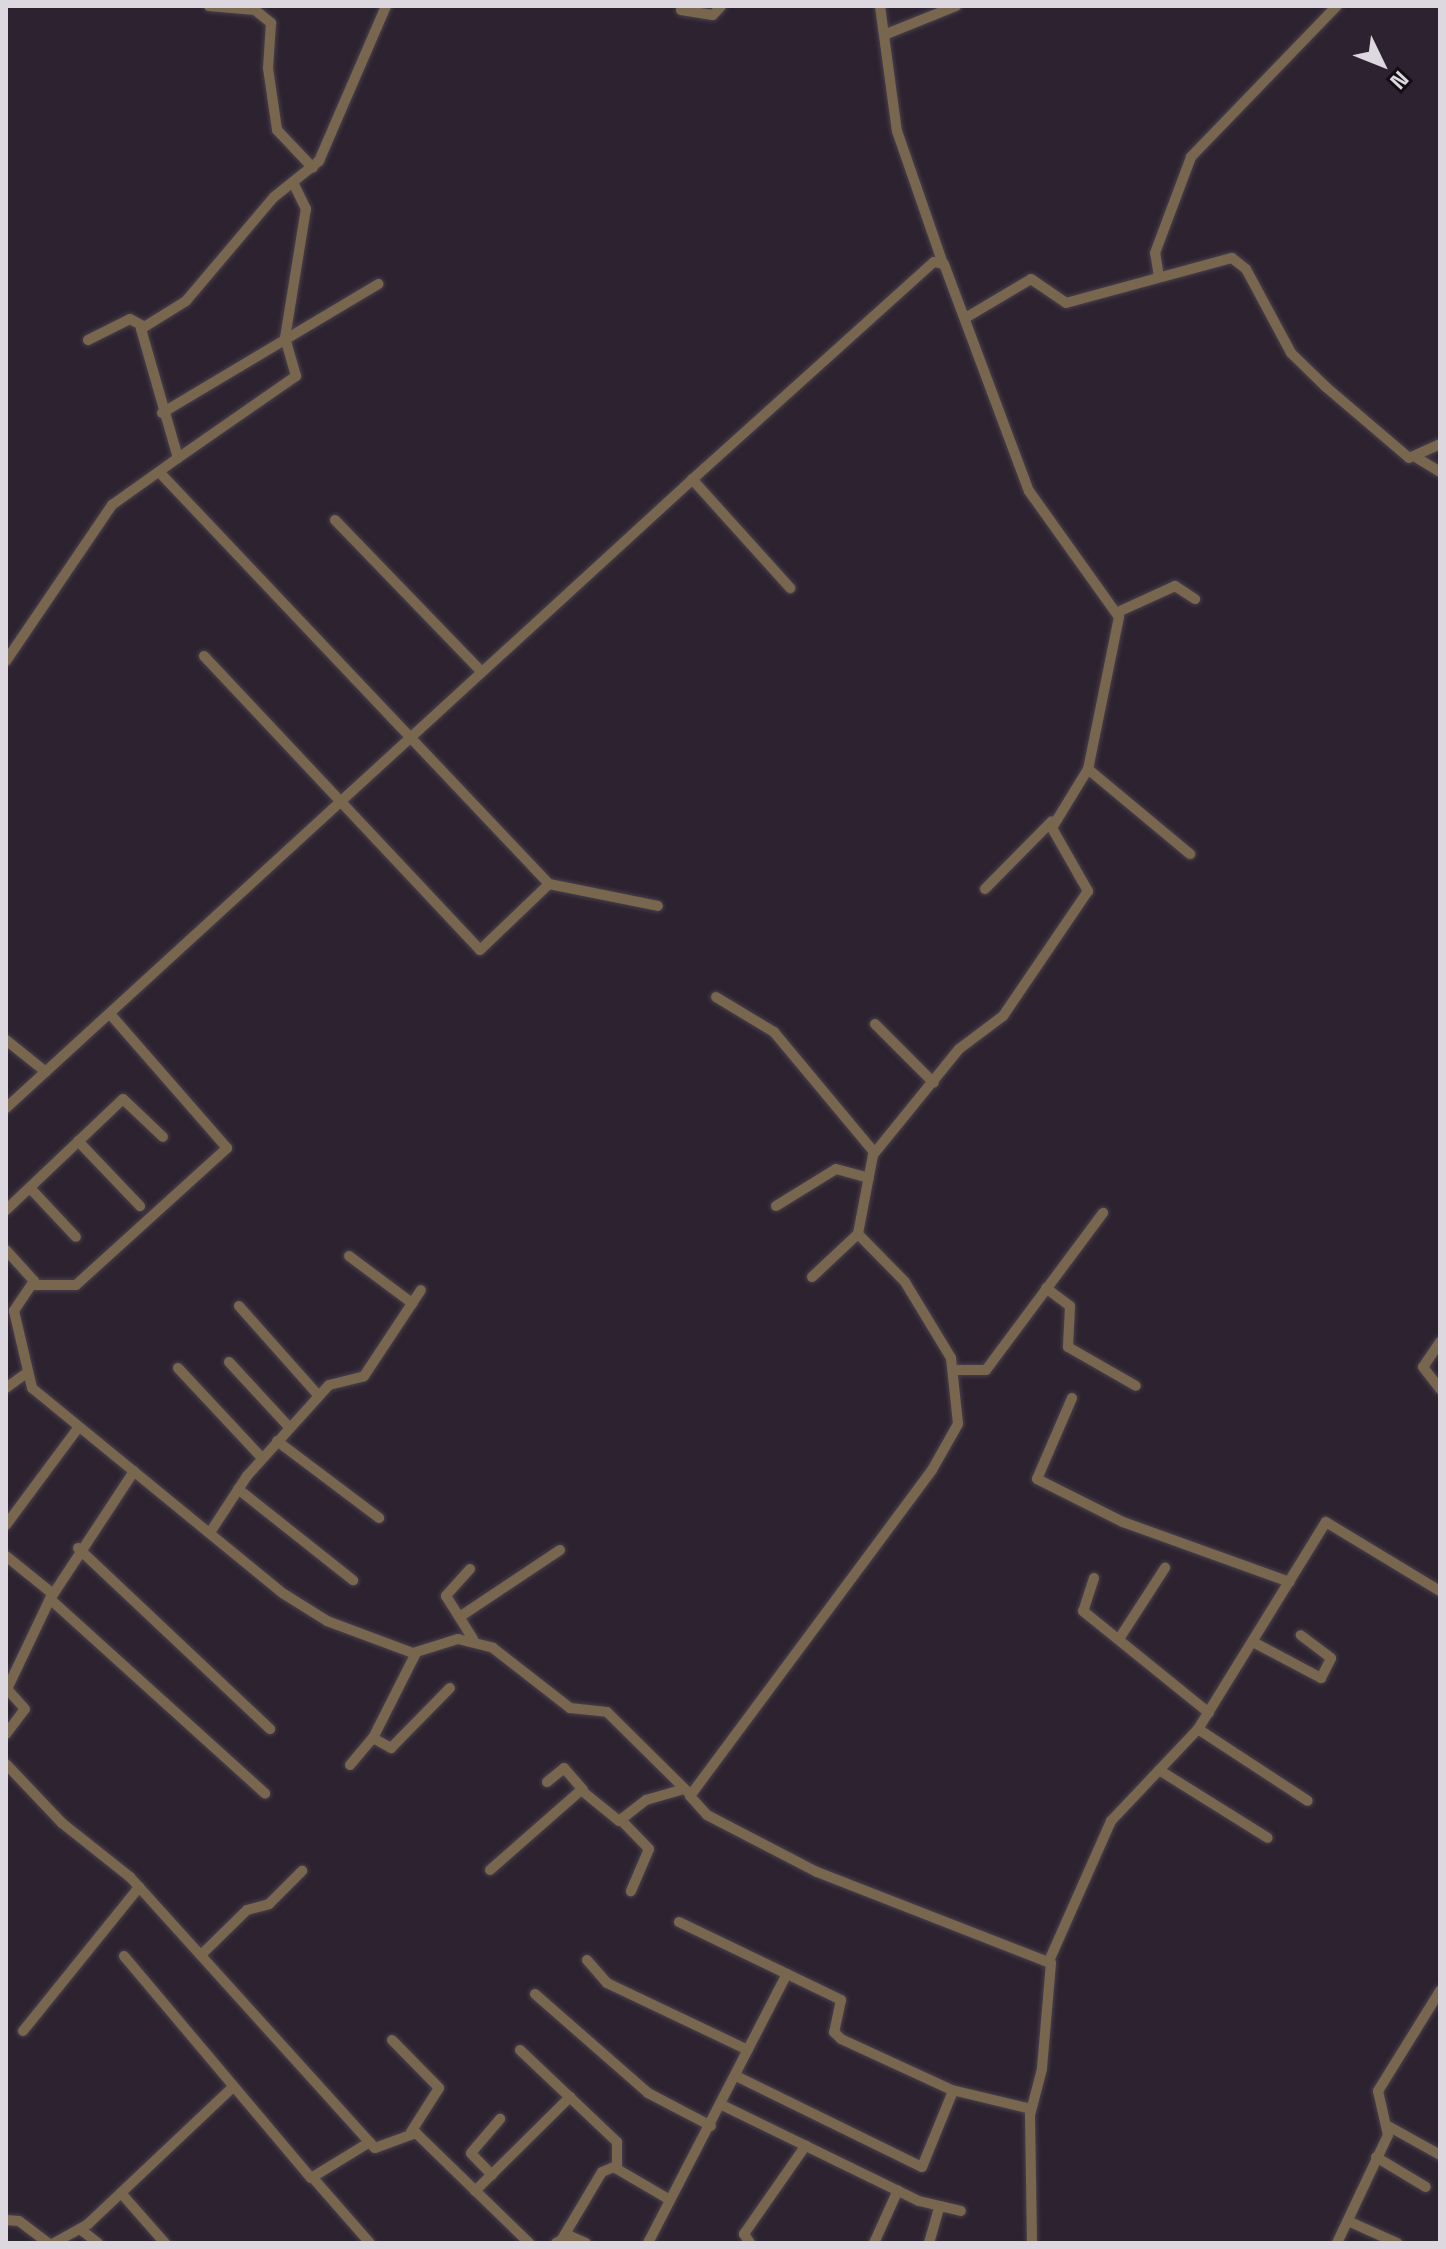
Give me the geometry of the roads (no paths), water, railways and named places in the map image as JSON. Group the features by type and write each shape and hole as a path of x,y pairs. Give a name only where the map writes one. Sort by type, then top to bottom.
{"street":[{"path":"209,6 255,10 271,23 268,68 277,130 313,168"},
{"path":"143,326 186,301 293,182 313,168 356,87 386,6"},
{"path":"681,10 713,15 721,6"},
{"path":"880,6 897,131 942,261 967,317 1029,491 1093,573 1118,612 1105,663 1105,709 1088,769 1052,821 985,889"},
{"path":"884,35 956,6"},
{"path":"1159,277 1155,253 1191,157 1337,6"},
{"path":"6,661 112,505 162,475 178,458 294,378 285,338 306,209 293,182"},
{"path":"967,317 1031,279 1066,303 1218,259 1237,261 1291,353 1397,450 1440,472"},
{"path":"6,1108 692,479 942,261"},
{"path":"162,413 378,284"},
{"path":"88,340 130,319 143,326 162,413 178,458"},
{"path":"1417,458 1440,444"},
{"path":"162,475 413,735 549,884 658,906"},
{"path":"692,479 790,588"},
{"path":"335,520 482,672"},
{"path":"1118,612 1175,586 1195,599"},
{"path":"204,656 480,950 549,884"},
{"path":"1088,769 1190,854"},
{"path":"812,1277 858,1234 874,1152 959,1049 1003,1016 1083,905 1088,884 1059,847 1052,821"},
{"path":"716,997 774,1032 874,1152"},
{"path":"110,1014 227,1148 76,1285 34,1285 11,1307 24,1375 78,1428 308,1611 416,1653 473,1639"},
{"path":"875,1024 934,1083"},
{"path":"6,1040 46,1072"},
{"path":"6,1210 123,1099 163,1137"},
{"path":"78,1141 140,1206"},
{"path":"776,1206 836,1169 869,1178"},
{"path":"30,1188 76,1237"},
{"path":"956,1370 986,1370 1103,1213"},
{"path":"622,1821 646,1800 686,1792 943,1455 958,1424 956,1370 905,1282 858,1234"},
{"path":"6,1250 34,1285"},
{"path":"349,1256 412,1303"},
{"path":"1046,1288 1070,1306 1068,1347 1136,1386"},
{"path":"211,1531 262,1458 319,1396 335,1380 360,1381 421,1290"},
{"path":"239,1306 319,1396"},
{"path":"1440,1342 1423,1367 1440,1389"},
{"path":"229,1362 289,1427"},
{"path":"178,1368 262,1458"},
{"path":"6,1388 24,1375"},
{"path":"1072,1398 1037,1479 1123,1522 1290,1582"},
{"path":"6,1525 78,1428"},
{"path":"277,1441 379,1518"},
{"path":"6,1734 25,1709 7,1689 51,1596 78,1548 134,1471"},
{"path":"238,1489 353,1580"},
{"path":"1032,2243 1031,2109 1042,2069 1049,1961 1111,1821 1198,1729 1255,1643 1329,1521 1440,1591"},
{"path":"78,1548 270,1729"},
{"path":"461,1616 560,1550"},
{"path":"6,1556 265,1793"},
{"path":"1119,1639 1165,1568"},
{"path":"470,1569 446,1594 473,1639 504,1654 570,1708 607,1712 707,1815 817,1872 1049,1961"},
{"path":"1094,1578 1080,1607 1209,1713"},
{"path":"1255,1643 1321,1678 1331,1658 1301,1635"},
{"path":"350,1765 373,1738 416,1653"},
{"path":"373,1738 391,1748 450,1688"},
{"path":"1198,1729 1308,1801"},
{"path":"6,1764 62,1823 139,1887 370,2142 383,2148 411,2132 439,2088 392,2040"},
{"path":"547,1782 564,1768 583,1790 622,1821 649,1849 631,1891"},
{"path":"1159,1770 1268,1838"},
{"path":"490,1870 583,1790"},
{"path":"201,1955 247,1910 269,1904 302,1871"},
{"path":"23,2031 139,1887"},
{"path":"679,1922 841,2000 837,2037 953,2091 1031,2109"},
{"path":"124,1956 233,2087 370,2243"},
{"path":"587,1960 607,1983 748,2050"},
{"path":"648,2243 787,1974"},
{"path":"1337,2243 1388,2126 1378,2091 1440,1991"},
{"path":"535,1994 648,2093 711,2126"},
{"path":"520,2050 619,2144 616,2166"},
{"path":"736,2076 922,2167 953,2091"},
{"path":"54,2243 80,2229 233,2087"},
{"path":"475,2191 570,2097"},
{"path":"722,2105 898,2190 939,2207 961,2211"},
{"path":"492,2175 471,2153 500,2119"},
{"path":"1388,2126 1440,2155"},
{"path":"411,2132 532,2242"},
{"path":"313,2178 370,2142"},
{"path":"750,2243 744,2234 806,2145"},
{"path":"1376,2157 1426,2187"},
{"path":"616,2166 670,2200"},
{"path":"586,2243 559,2241 602,2172 616,2166"},
{"path":"874,2243 898,2190"},
{"path":"121,2193 165,2243"},
{"path":"929,2243 939,2207"},
{"path":"6,2220 48,2243"},
{"path":"1348,2221 1397,2243"},
{"path":"80,2229 98,2243"}]}
